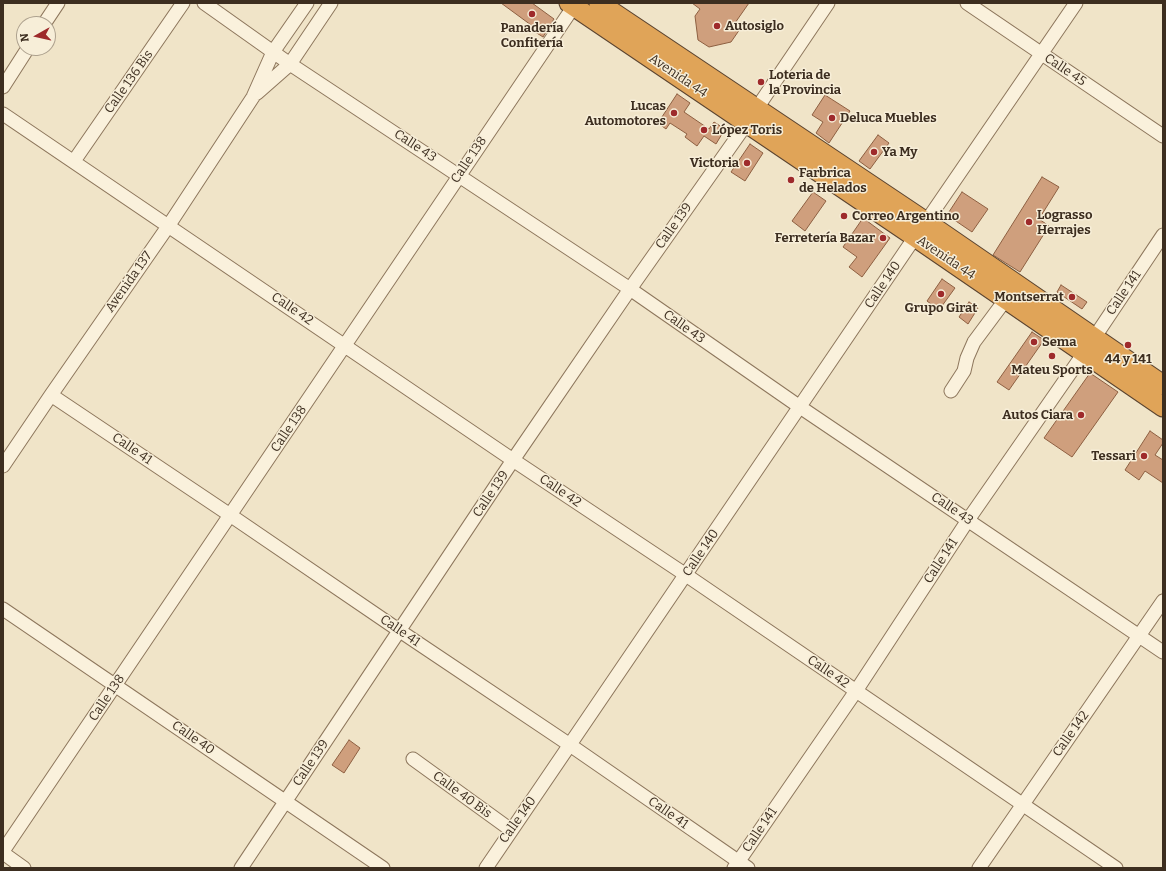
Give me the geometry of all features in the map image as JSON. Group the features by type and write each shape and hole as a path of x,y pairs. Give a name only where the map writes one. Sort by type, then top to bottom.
{"highway":[{"name":"Avenida 44","path":"599,3 752,116"},
{"name":"Avenida 44","path":"572,5 752,116 921,230 1095,337 1163,385"},
{"name":"Avenida 44","path":"921,230 1006,299 1163,407"}],"street":[{"path":"49,16 58,3"},
{"name":"Calle 136 Bis","path":"74,161 183,3"},
{"name":"Calle 43","path":"204,3 290,64 630,289 800,407 1163,652"},
{"name":"Avenida 137","path":"3,466 50,395 169,226 253,97 273,52 307,3"},
{"name":"Avenida 137","path":"253,97 290,64 331,3"},
{"name":"Calle 139","path":"241,868 400,632 513,460 630,289 752,116 828,3"},
{"name":"Calle 45","path":"966,3 1163,136"},
{"name":"Calle 140","path":"486,868 1076,3"},
{"name":"Calle 138","path":"3,852 572,5"},
{"path":"3,87 23,56"},
{"name":"Calle 42","path":"3,114 513,460 686,575 1116,868"},
{"name":"Calle 141","path":"740,866 968,520 1095,337 1163,235"},
{"path":"951,391 964,371 967,358 974,342 1006,299"},
{"name":"Calle 41","path":"50,395 570,745 740,866"},
{"name":"Calle 142","path":"979,868 1163,600"},
{"name":"Calle 40","path":"3,609 383,868"},
{"name":"Calle 40 Bis","path":"412,759 511,830"},
{"path":"3,852 24,868"}],"building":[{"path":"501,3 532,3 554,19 543,37 529,28 531,25"},
{"name":"Autosiglo","path":"692,3 749,3 735,23 740,29 731,42 709,47 698,40 695,16 700,9"},
{"path":"677,94 690,103 684,112 709,129 714,122 725,129 716,144 704,136 697,146 685,137 687,134 670,123 666,129 658,123"},
{"name":"Deluca Muebles","path":"825,95 850,111 829,143 816,133 823,122 812,115"},
{"name":"Ya My","path":"878,135 889,143 870,169 859,161"},
{"name":"Victoria","path":"750,144 763,153 745,181 731,172"},
{"name":"Lograsso Herrajes","path":"1042,177 1059,187 1039,219 1049,226 1020,272 993,255"},
{"path":"813,192 826,201 805,231 792,221"},
{"path":"962,192 988,209 972,232 947,215"},
{"path":"863,218 890,238 862,277 849,267 857,257 843,247"},
{"name":"Grupo Girat","path":"942,279 955,288 939,310 927,301"},
{"name":"Montserrat","path":"1061,285 1087,302 1082,309 1057,292"},
{"path":"969,302 978,308 968,324 959,317"},
{"path":"1032,332 1044,340 1009,390 997,382"},
{"name":"Autos Ciara","path":"1090,373 1118,392 1072,457 1044,438"},
{"name":"Tessari","path":"1150,431 1163,440 1163,443 1155,455 1163,460 1163,483 1145,471 1139,480 1125,470"},
{"path":"349,740 360,748 344,773 332,765"}],"place":[{"name":"Panadería Confitería","path":"532,14"},
{"name":"Autosiglo","path":"717,26"},
{"name":"Loteria de la Provincia","path":"761,82"},
{"name":"Lucas Automotores","path":"674,113"},
{"name":"Deluca Muebles","path":"832,118"},
{"name":"López Toris","path":"704,130"},
{"name":"Ya My","path":"874,152"},
{"name":"Victoria","path":"747,163"},
{"name":"Farbrica de Helados","path":"791,180"},
{"name":"Correo Argentino","path":"844,216"},
{"name":"Lograsso Herrajes","path":"1029,222"},
{"name":"Ferretería Bazar","path":"883,238"},
{"name":"Grupo Girat","path":"941,294"},
{"name":"Montserrat","path":"1072,297"},
{"name":"Sema","path":"1034,342"},
{"name":"44 y 141","path":"1128,345"},
{"name":"Mateu Sports","path":"1052,356"},
{"name":"Autos Ciara","path":"1081,415"},
{"name":"Tessari","path":"1144,456"}]}
